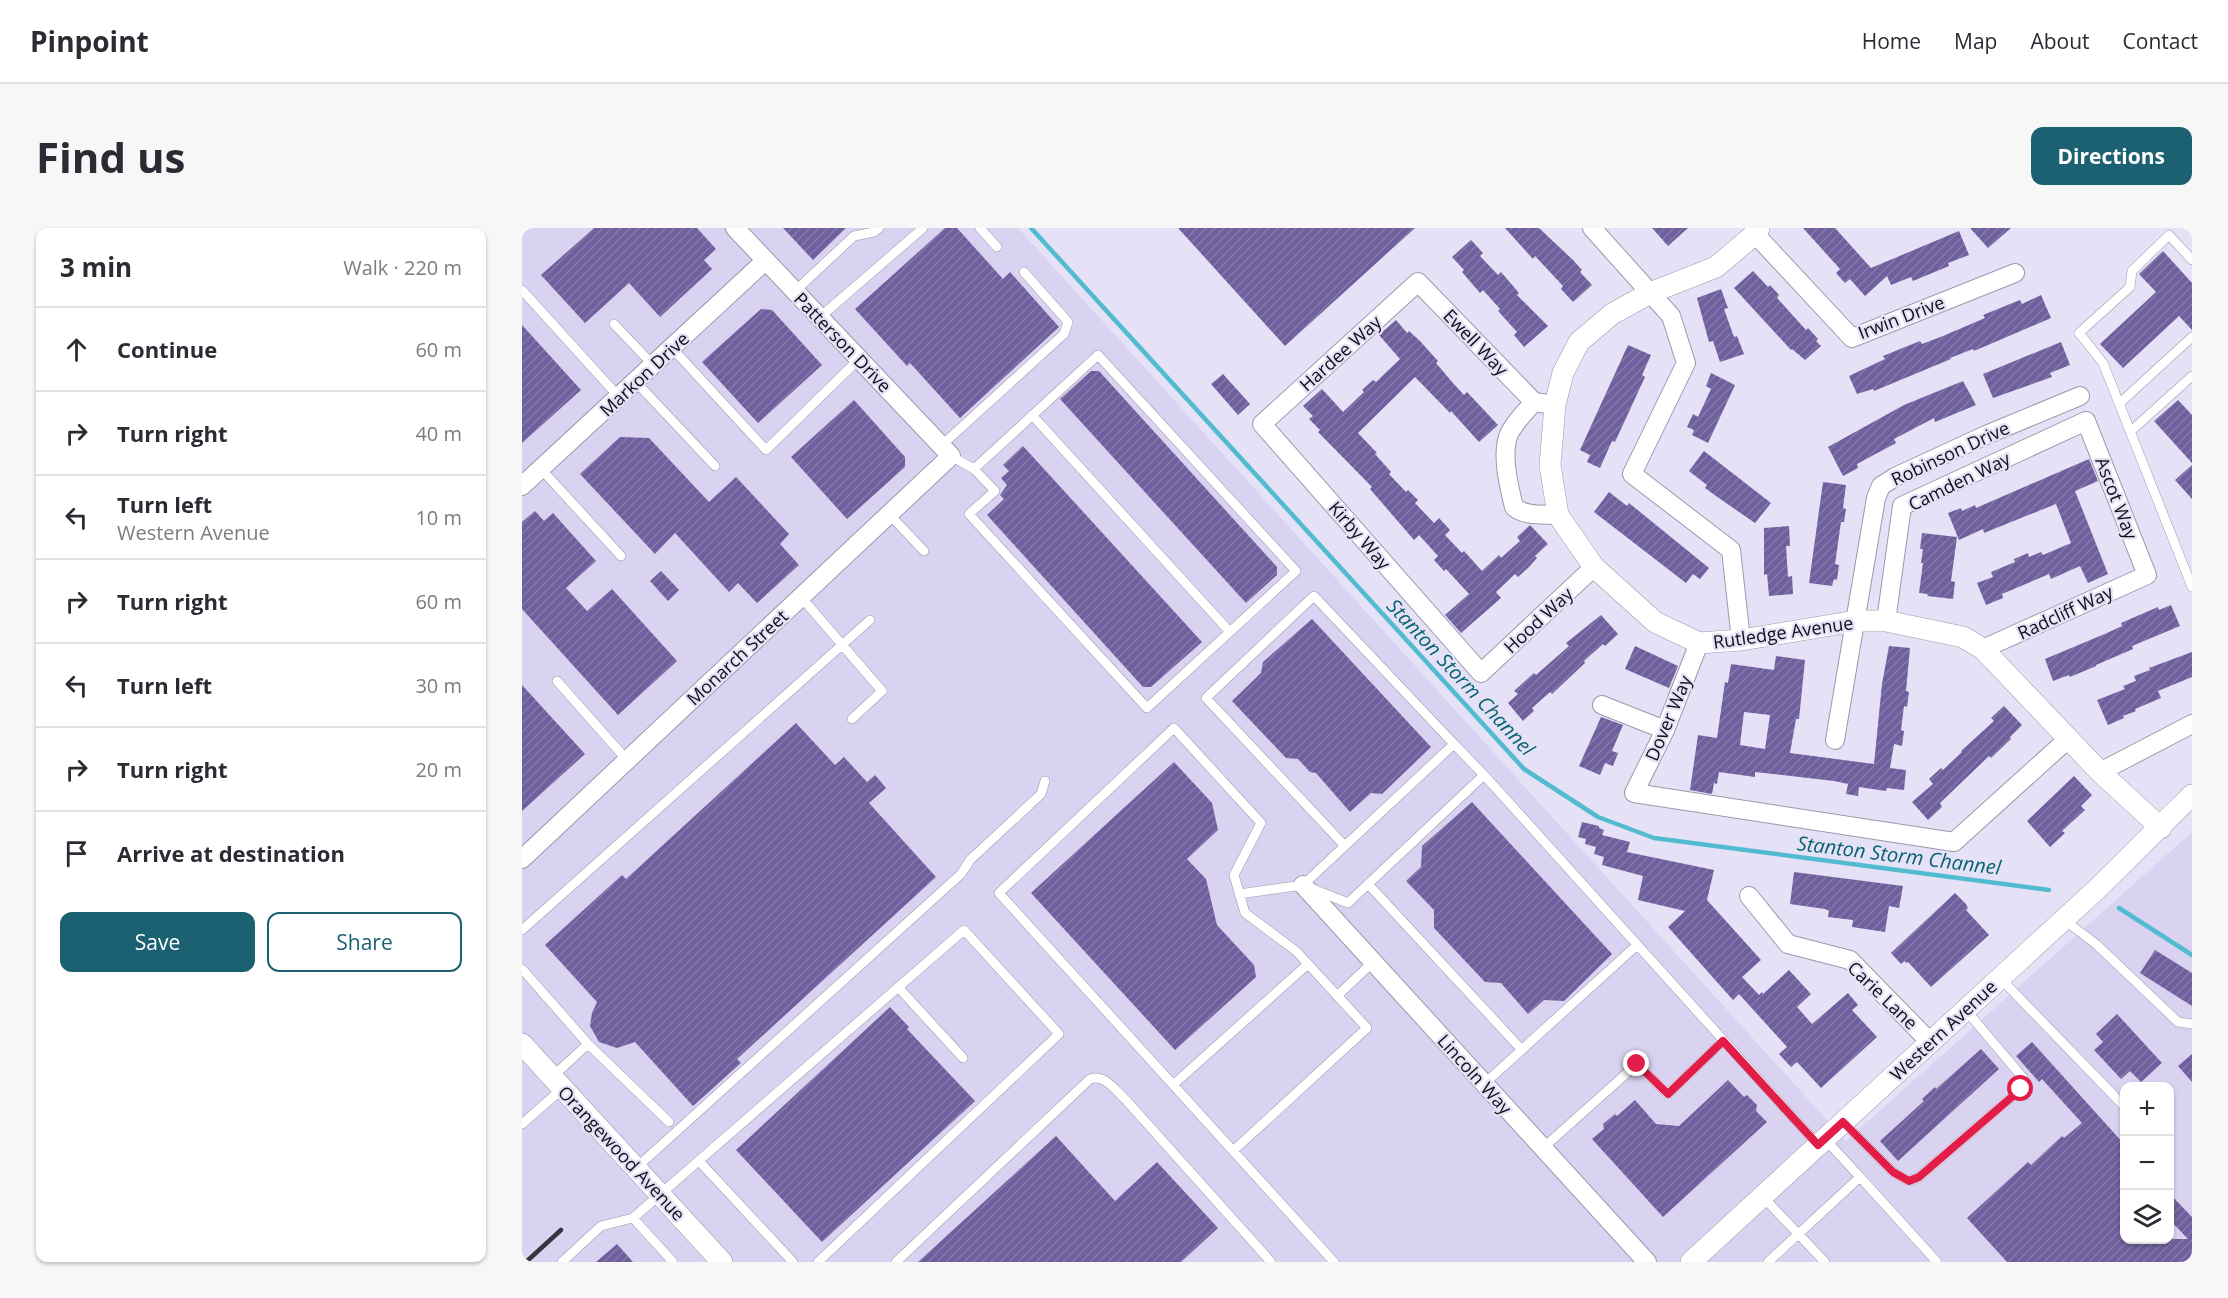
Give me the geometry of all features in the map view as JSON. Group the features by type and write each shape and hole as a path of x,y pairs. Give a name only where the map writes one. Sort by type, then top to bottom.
{"street":[{"name":"Patterson Drive","path":"735,228 946,450"},
{"path":"1599,230 1671,316 1686,363 1632,474 1731,549 1741,640"},
{"name":"Rutledge Avenue","path":"1757,231 1716,267 1650,293 1612,314 1579,342 1563,374 1555,405 1550,465 1558,515 1594,567 1655,622 1699,642 1741,640 1856,621 1886,621 1962,637 1983,649 2100,772 2161,828"},
{"name":"Irwin Drive","path":"1757,231 1852,338 2015,273"},
{"name":"Markon Drive","path":"522,486 765,261"},
{"name":"Ewell Way","path":"1418,282 1534,402"},
{"name":"Hardee Way","path":"1262,424 1418,282"},
{"name":"Robinson Drive","path":"1856,621 1876,498 1881,486 1895,477 1986,435 2080,396"},
{"path":"1555,405 1534,402 1510,432 1506,450 1508,482 1517,510 1558,515"},
{"name":"Ascot Way","path":"2086,421 2147,574"},
{"name":"Camden Way","path":"1886,621 1902,506 2086,421"},
{"name":"Kirby Way","path":"1262,424 1481,673"},
{"name":"Monarch Street","path":"522,859 889,514 946,450"},
{"name":"Hood Way","path":"1481,673 1594,567"},
{"name":"Radcliff Way","path":"1983,649 2147,574"},
{"path":"1835,740 1856,621"},
{"name":"Dover Way","path":"1699,642 1665,730 1634,793 1954,842 2068,739"},
{"path":"1602,705 1665,730"},
{"path":"2100,772 2192,724"},
{"name":"Western Avenue","path":"1696,1260 1762,1196 2161,828 2192,795"},
{"name":"Lincoln Way","path":"1303,885 1647,1262"},
{"name":"Carie Lane","path":"1749,896 1788,944 1850,960 1930,1042"},
{"name":"Orangewood Avenue","path":"522,1044 722,1262"}],"lane":[{"path":"794,292 854,236 874,232 879,228"},
{"path":"819,318 923,228"},
{"path":"980,228 997,247"},
{"path":"2192,260 2169,236 2132,271 2130,287 2079,333 2103,363 2192,587"},
{"path":"974,469 1098,355 1296,571 1147,708 969,514 995,491 974,469 946,450 1064,334 1068,322 1024,272"},
{"path":"522,290 619,397"},
{"path":"614,324 653,365"},
{"path":"2120,403 2192,337"},
{"path":"672,348 766,450 858,359"},
{"path":"2131,431 2192,376"},
{"path":"635,381 715,466"},
{"path":"1032,415 1230,632"},
{"path":"541,469 621,556"},
{"path":"889,514 924,551"},
{"path":"1344,845 1206,698 1314,596 1484,775 1723,1041 1821,1142 1860,1177 1937,1262"},
{"path":"801,597 882,691 852,719"},
{"path":"522,930 870,620"},
{"path":"557,681 627,760"},
{"path":"1233,1151 1367,1029 1296,951 1245,913 1234,875 1261,823 1174,728 999,893 1173,1085 1233,1151 1334,1262"},
{"path":"1303,885 1454,744"},
{"path":"1239,894 1303,885 1348,903 1484,775"},
{"path":"636,1168 961,874 970,860 1041,794 1045,781"},
{"path":"1368,884 1522,1050"},
{"path":"2063,919 2096,944 2178,1022 2192,1024"},
{"path":"562,1262 601,1226 633,1218 964,930 1059,1034 818,1262"},
{"path":"1484,1084 1636,946"},
{"path":"1337,996 1373,962"},
{"path":"1173,1085 1308,964"},
{"path":"522,969 588,1044 669,1122"},
{"path":"2000,978 2120,1102"},
{"path":"898,987 963,1058"},
{"path":"1843,1122 1893,1172 1909,1181 1919,1177 2021,1089 2023,1078 1965,1010"},
{"path":"1543,1148 1637,1064 1668,1094 1723,1041"},
{"path":"522,1124 588,1044"},
{"path":"896,1262 1090,1079 1097,1077 1104,1079 1126,1100 1271,1262"},
{"path":"699,1161 793,1262"},
{"path":"1768,1262 1860,1177"},
{"path":"1762,1196 1825,1262"},
{"path":"633,1218 673,1262"}],"shaded area":[{"path":"522,228 1018,228 1846,1141 2192,832 2192,1262 522,1262"}],"building":[{"path":"594,228 697,228 716,249 704,260 712,269 660,317 629,283 585,323 541,275"},
{"path":"783,228 846,228 813,260"},
{"path":"945,228 957,228 1003,279 1010,272 1059,327 960,418 910,363 907,366 855,309"},
{"path":"1178,228 1415,228 1285,346"},
{"path":"1505,228 1539,228 1573,260 1592,285 1573,302 1561,289 1563,286 1535,256 1533,259"},
{"path":"1652,228 1688,228 1668,246"},
{"path":"1803,228 1835,228 1871,268 1959,231 1969,255 1913,281 1911,277 1891,285 1887,276 1865,296 1850,279 1845,283 1836,273 1840,269"},
{"path":"1970,228 2011,228 1988,248"},
{"path":"1471,240 1483,253 1480,256 1498,275 1501,272 1519,293 1517,295 1548,326 1524,347 1514,335 1517,332 1498,311 1500,309 1483,290 1480,293 1452,257"},
{"path":"2163,251 2192,283 2192,330 2179,316 2123,368 2100,344 2156,292 2139,274"},
{"path":"1753,271 1768,287 1770,285 1779,295 1777,298 1806,330 1808,328 1818,339 1816,341 1821,346 1805,360 1791,350 1734,288"},
{"path":"1721,289 1728,308 1724,309 1734,337 1737,336 1744,354 1720,362 1713,341 1709,342 1697,298"},
{"path":"2041,295 2051,318 1874,391 1873,389 1857,394 1849,376 1885,359 1883,356 1920,341 1922,344 1943,336 1985,318 1983,315 2020,300 2022,304"},
{"path":"761,309 772,310 822,365 758,423 702,362"},
{"path":"1396,320 1407,333 1409,331 1420,341 1464,395 1467,392 1498,425 1479,442 1415,377 1358,433 1377,453 1375,454 1391,472 1389,474 1406,492 1408,490 1418,500 1415,503 1434,523 1439,518 1450,530 1445,535 1482,571 1499,555 1501,558 1520,541 1517,537 1530,525 1548,544 1535,556 1537,558 1528,568 1518,577 1515,574 1496,592 1501,598 1461,633 1445,615 1469,594 1446,569 1444,571 1434,560 1438,556 1419,535 1414,540 1370,489 1372,487 1318,432 1320,430 1309,419 1313,416 1303,406 1322,389 1343,412 1373,380 1376,382 1400,359 1379,335"},
{"path":"522,325 581,390 522,443"},
{"path":"2061,342 2070,365 2050,373 2052,377 1993,398 1983,374"},
{"path":"1628,345 1651,355 1642,375 1645,377 1615,442 1612,441 1600,468 1587,462 1590,455 1580,450"},
{"path":"1091,371 1099,371 1277,567 1277,575 1246,603 1060,399"},
{"path":"1711,373 1735,385 1708,443 1692,435 1694,430 1687,427 1693,414 1698,417 1711,389 1706,386"},
{"path":"1223,374 1250,404 1238,415 1211,384"},
{"path":"1963,381 1976,405 1935,422 1934,418 1894,439 1896,443 1857,464 1858,468 1843,476 1828,447 1904,405"},
{"path":"854,400 905,457 905,467 847,519 791,457"},
{"path":"2178,400 2192,415 2192,463 2154,421"},
{"path":"620,437 649,438 709,502 736,477 789,534 780,544 799,565 757,603 738,583 729,592 675,533 655,554 580,474"},
{"path":"1023,446 1202,642 1151,687 1143,687 987,515 1004,499 1000,495 1007,485 1001,478 1009,471 1003,465"},
{"path":"1704,451 1771,503 1755,523 1705,488 1707,485 1689,471"},
{"path":"2089,459 2098,481 2075,491 2108,574 2088,583 2080,566 2051,579 2049,574 2002,594 2003,598 1986,605 1977,583 1993,577 1991,572 2015,562 2014,559 2028,553 2029,557 2041,552 2043,555 2071,543 2056,504 1984,533 1983,529 1959,540 1948,513 1961,508 1962,511 1975,505 1976,508"},
{"path":"2192,465 2192,499 2175,480"},
{"path":"1823,482 1846,485 1843,508 1846,509 1844,522 1841,522 1835,564 1839,565 1837,580 1834,579 1832,586 1809,583"},
{"path":"1609,492 1627,506 1629,503 1709,568 1700,579 1693,574 1686,583 1594,512"},
{"path":"535,511 544,521 553,513 596,561 566,588 587,611 612,589 677,661 618,715 522,609 522,522"},
{"path":"1789,526 1790,546 1786,546 1788,577 1792,576 1793,594 1769,596 1767,574 1764,575 1764,528"},
{"path":"1922,533 1957,537 1951,581 1955,582 1953,599 1919,593 1923,563 1921,563 1923,549 1920,549"},
{"path":"661,571 679,590 668,601 650,581"},
{"path":"2171,605 2180,626 2132,646 2133,649 2096,666 2070,677 2069,675 2053,681 2045,659 2107,633 2122,626 2121,623 2158,607 2159,610"},
{"path":"1601,615 1618,634 1584,661 1585,663 1552,694 1550,692 1532,708 1534,711 1523,721 1508,703 1518,694 1514,691 1534,673 1536,675 1569,646 1566,643"},
{"path":"1312,619 1431,747 1382,794 1371,793 1350,812 1316,773 1310,772 1298,759 1286,758 1232,701 1261,673 1263,662"},
{"path":"1635,646 1678,666 1669,688 1625,669"},
{"path":"1889,646 1910,648 1906,691 1909,692 1907,707 1904,706 1902,746 1894,744 1890,768 1906,770 1904,790 1887,788 1886,791 1859,787 1858,796 1846,794 1848,784 1834,781 1755,772 1755,777 1719,772 1712,794 1690,790 1698,735 1717,738 1725,682 1728,683 1731,664 1774,670 1776,656 1805,660 1799,719 1796,719 1790,753 1874,764 1882,684","holes":["1744,712 1770,715 1765,749 1740,745"]},
{"path":"2192,652 2192,677 2158,691 2161,698 2135,709 2136,711 2108,725 2097,700 2125,689 2123,686 2136,681 2134,676 2150,670 2149,668"},
{"path":"522,685 585,754 522,811"},
{"path":"2004,706 2022,725 2010,737 2011,739 1991,758 1989,756 1940,803 1942,807 1928,820 1912,802 1933,784 1929,779 1941,768 1943,770 1994,721 1991,718"},
{"path":"1601,717 1623,725 1612,751 1618,753 1613,766 1605,763 1600,775 1579,766"},
{"path":"796,723 835,765 844,757 867,782 875,775 886,788 869,803 936,877 737,1059 741,1063 693,1106 635,1042 617,1048 599,1042 590,1026 597,1002 545,945 622,875 626,879"},
{"path":"1174,762 1212,803 1218,830 1187,859 1206,879 1217,925 1254,965 1256,977 1175,1050 1031,893"},
{"path":"2074,776 2092,795 2081,806 2085,810 2062,831 2065,833 2050,847 2027,821"},
{"path":"1472,802 1612,954 1564,1001 1544,1000 1528,1014 1501,983 1485,982 1434,928 1434,910 1406,881 1421,867 1422,846"},
{"path":"1582,822 1599,826 1604,830 1602,835 1630,842 1627,852 1714,870 1707,900 1761,960 1742,977 1759,995 1789,970 1811,994 1797,1007 1812,1024 1848,993 1858,1005 1852,1010 1877,1037 1821,1088 1797,1062 1791,1067 1779,1054 1787,1047 1739,994 1733,1000 1668,927 1685,911 1638,900 1643,876 1602,865 1604,857 1594,854 1596,847 1585,844 1586,839 1578,837"},
{"path":"1794,872 1903,886 1899,908 1889,906 1885,932 1852,927 1853,920 1828,917 1829,911 1825,909 1790,904"},
{"path":"1955,893 1966,904 1968,908 1966,910 1989,935 1931,987 1908,962 1901,964 1891,953"},
{"path":"2155,950 2192,973 2192,1006 2140,973"},
{"path":"890,1007 909,1027 907,1029 975,1101 822,1242 736,1150"},
{"path":"2117,1014 2162,1063 2141,1082 2130,1071 2121,1079 2094,1050 2103,1042 2096,1034"},
{"path":"2032,1042 2120,1140 2120,1244 2174,1244 2174,1239 2188,1239 2174,1224 2174,1198 2192,1217 2192,1262 2007,1262 1967,1218 2028,1162 2031,1165 2062,1136 2064,1138 2082,1123 2042,1079 2039,1082 2016,1056"},
{"path":"1981,1049 1999,1069 1898,1161 1880,1141 1924,1101 1922,1099 1935,1087 1936,1089"},
{"path":"2192,1054 2192,1082 2178,1066"},
{"path":"1728,1080 1744,1097 1747,1095 1757,1105 1756,1111 1767,1122 1663,1217 1592,1139 1604,1129 1603,1124 1615,1114 1617,1116 1635,1100 1656,1124 1679,1126"},
{"path":"1056,1136 1115,1201 1157,1162 1218,1228 1181,1262 918,1262"},
{"path":"617,1244 633,1262 596,1262"}],"waterway":[{"name":"Stanton Storm Channel","path":"1031,228 1524,769 1598,817 1654,838 2049,890"},
{"name":"Stanton Storm Channel","path":"2119,908 2192,955"}],"railway":[{"path":"526,1262 561,1230"}],"route":[{"path":"1637,1064 1668,1094 1723,1041 1818,1145 1843,1122 1893,1172 1909,1181 1919,1177 2021,1089"}]}
